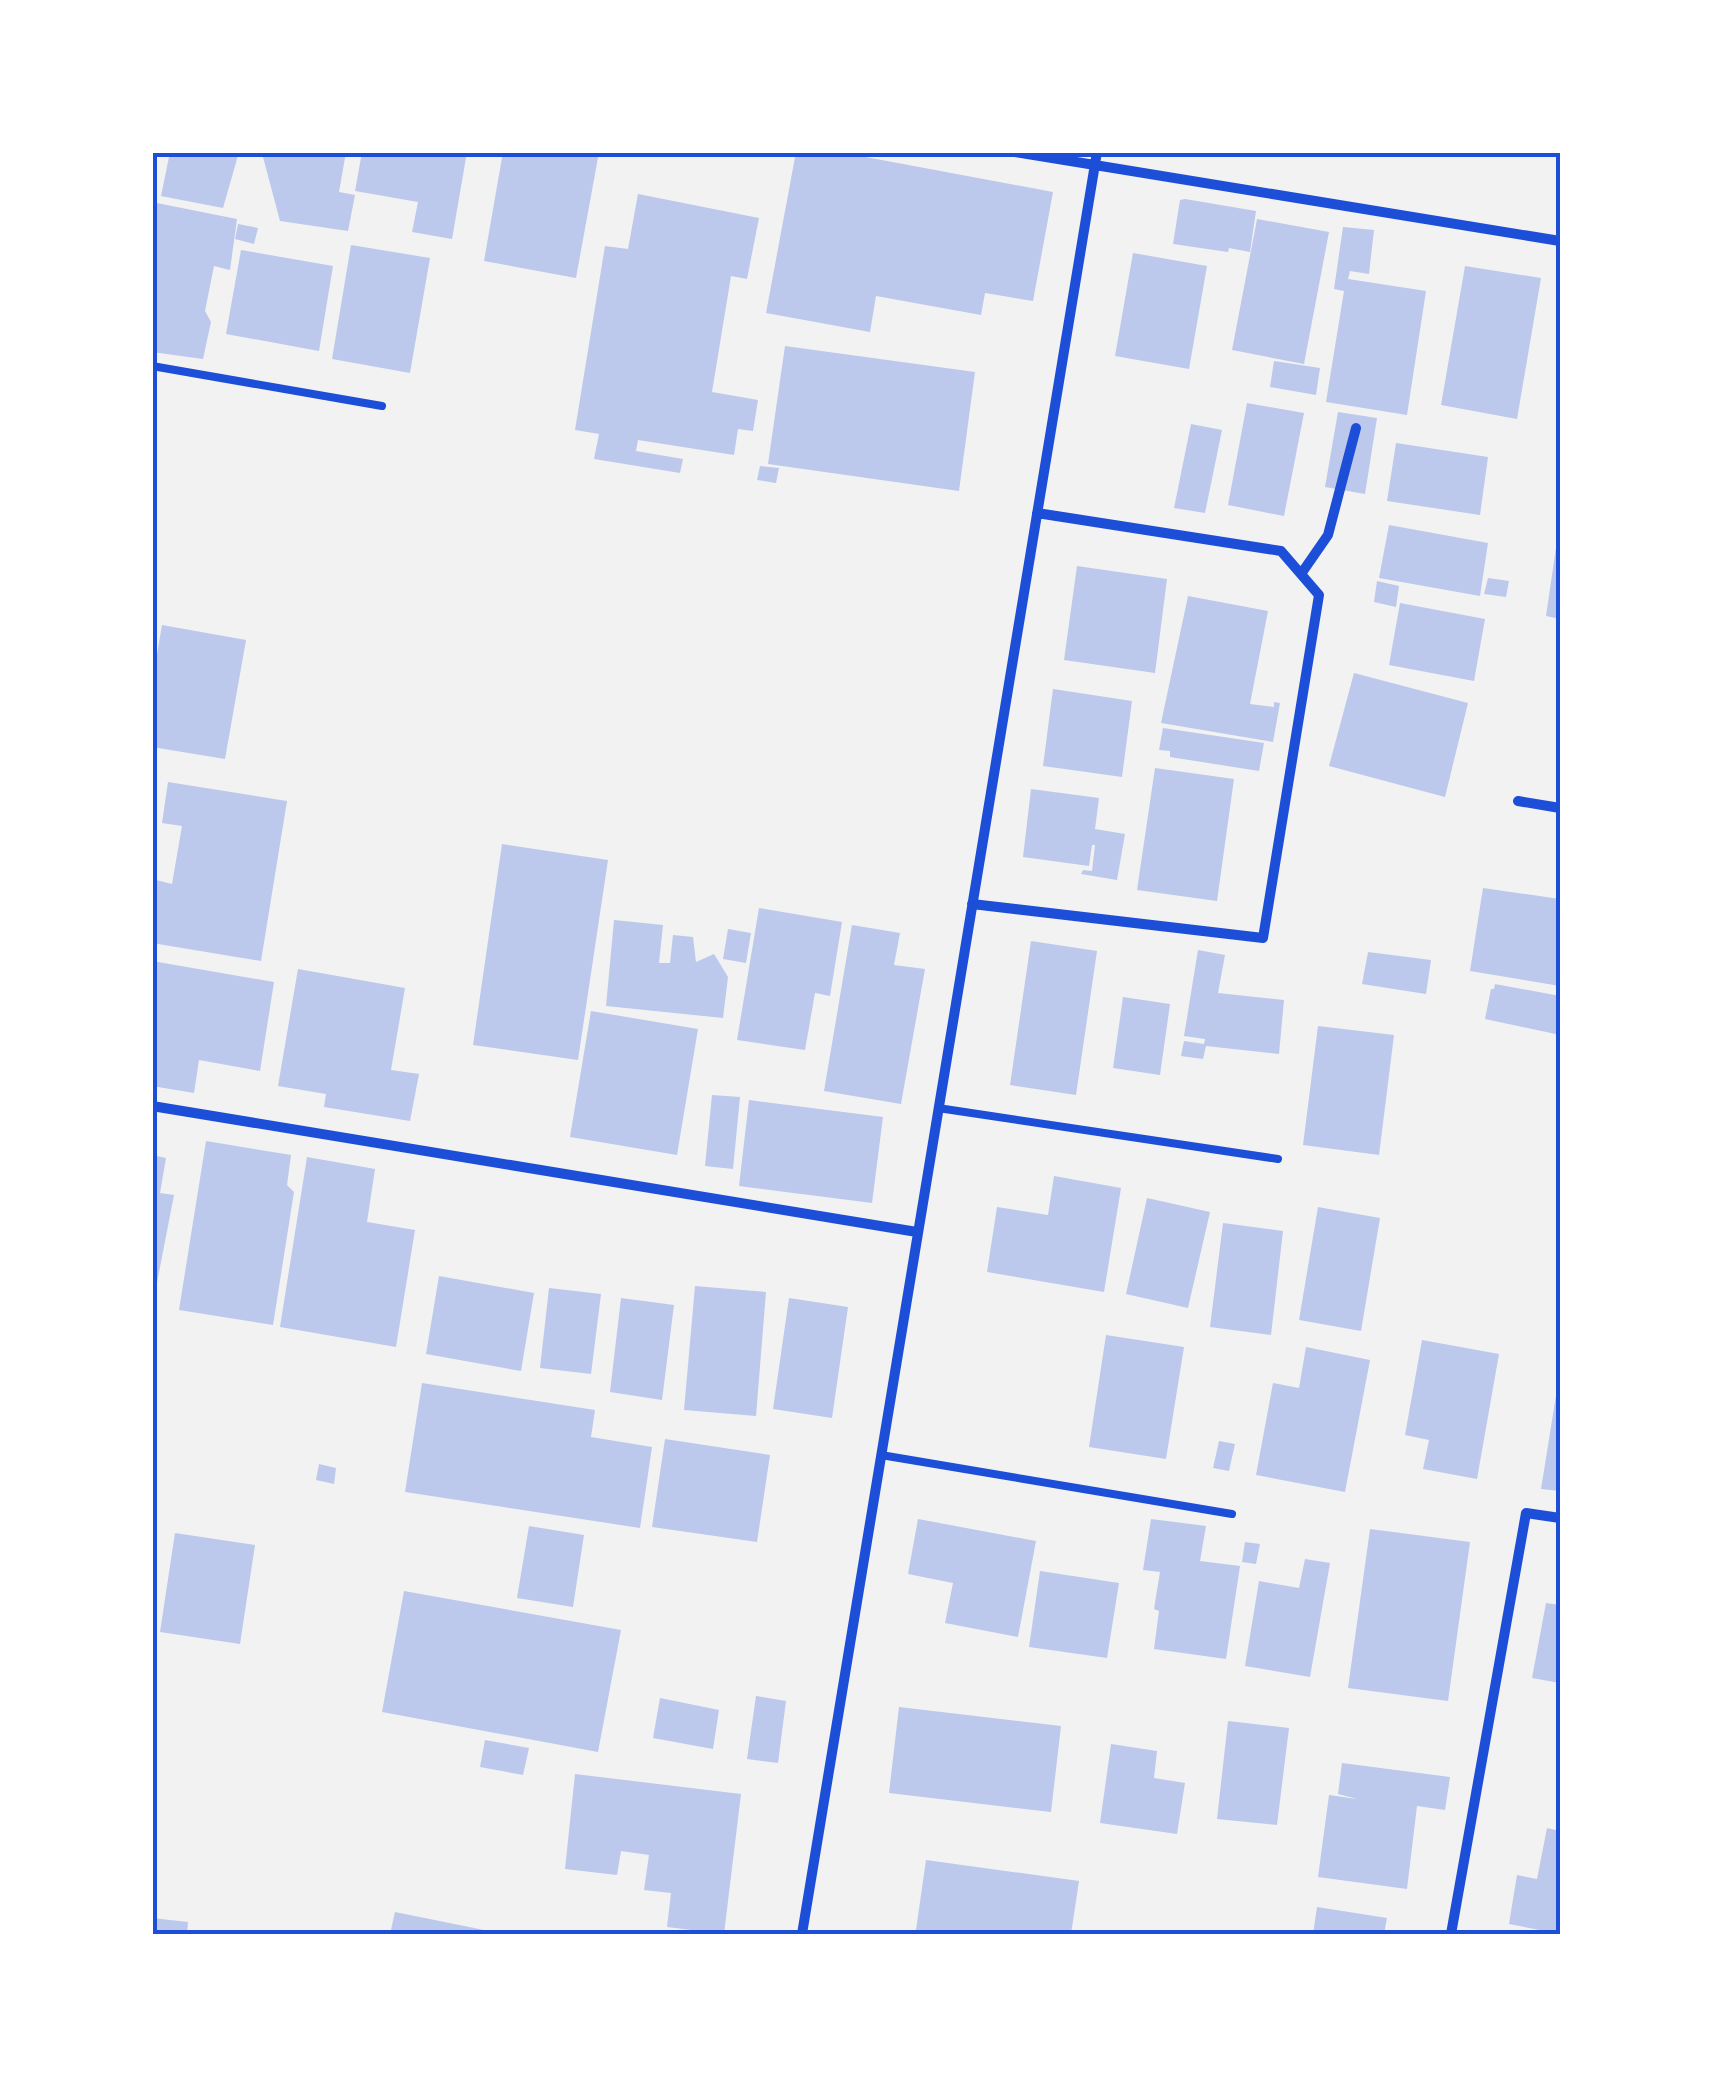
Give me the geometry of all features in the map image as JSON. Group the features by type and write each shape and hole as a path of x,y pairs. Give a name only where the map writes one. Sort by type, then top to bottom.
{"street":[{"path":"1015,152 1560,241"},
{"path":"802,1934 1097,152"},
{"path":"1301,574 1328,535 1356,428"},
{"path":"972,904 1262,938 1319,595 1281,551 1037,514"},
{"path":"1518,801 1560,808"},
{"path":"152,1106 918,1232"},
{"path":"1451,1934 1526,1513 1560,1518"}],"lane":[{"path":"152,366 382,406"},
{"path":"938,1108 1278,1159"},
{"path":"882,1455 1232,1514"}],"building":[{"path":"170,152 239,152 223,208 161,196"},
{"path":"250,152 346,152 339,192 355,195 348,231 280,221 263,157"},
{"path":"362,152 467,152 452,239 412,232 418,202 355,191"},
{"path":"503,152 599,152 576,278 484,261"},
{"path":"796,152 839,152 1053,192 1033,301 985,293 981,315 876,296 870,332 766,313"},
{"path":"638,194 759,218 747,279 731,276 712,392 758,400 753,431 738,429 734,455 638,440 636,451 683,459 680,473 594,459 599,434 575,430 605,246 628,249"},
{"path":"1180,200 1256,211 1250,252 1173,244"},
{"path":"152,202 237,219 230,270 214,266 205,311 211,322 203,359 152,352"},
{"path":"1257,219 1329,232 1304,364 1232,350"},
{"path":"238,224 258,228 254,244 235,239"},
{"path":"1343,227 1374,230 1369,274 1350,271 1348,279 1426,291 1407,415 1326,402 1344,291 1334,289"},
{"path":"351,245 430,258 410,373 332,359"},
{"path":"241,250 333,266 319,351 226,334"},
{"path":"1133,253 1207,266 1189,369 1115,356"},
{"path":"1465,266 1541,278 1517,419 1441,405"},
{"path":"785,346 975,372 959,491 768,464"},
{"path":"1274,361 1320,368 1316,395 1270,387"},
{"path":"1247,403 1304,413 1284,516 1228,505"},
{"path":"1338,412 1377,418 1365,494 1325,487"},
{"path":"1191,424 1222,430 1205,513 1174,508"},
{"path":"1396,443 1488,457 1480,515 1387,501"},
{"path":"760,466 779,468 776,483 757,480"},
{"path":"1389,525 1488,543 1480,596 1379,578"},
{"path":"1560,534 1560,619 1546,616"},
{"path":"1077,566 1167,579 1155,673 1064,660"},
{"path":"1488,578 1509,581 1506,597 1484,594"},
{"path":"1377,581 1399,586 1396,607 1374,602"},
{"path":"1188,596 1268,611 1250,704 1274,707 1274,702 1280,703 1273,742 1161,723"},
{"path":"1400,603 1485,619 1474,681 1389,665"},
{"path":"162,625 246,640 225,759 152,747 152,684"},
{"path":"1354,673 1468,703 1445,797 1329,766"},
{"path":"1053,689 1132,701 1122,777 1043,766"},
{"path":"1163,728 1264,743 1259,771 1170,757 1170,751 1159,750"},
{"path":"1155,768 1234,779 1217,901 1137,890"},
{"path":"168,782 287,801 261,961 152,943 156,880 172,884 182,826 162,823"},
{"path":"1031,789 1099,798 1095,829 1125,834 1117,880 1081,874 1083,870 1092,871 1095,845 1089,866 1023,857"},
{"path":"502,844 608,860 578,1060 473,1045"},
{"path":"1483,888 1560,899 1560,986 1470,971"},
{"path":"759,908 842,922 830,996 815,993 805,1050 737,1040"},
{"path":"614,920 663,925 659,963 670,963 673,935 693,937 696,962 714,954 728,977 723,1018 606,1006"},
{"path":"852,925 900,933 894,965 925,969 901,1104 824,1091"},
{"path":"728,929 751,933 746,963 723,959"},
{"path":"1031,941 1097,951 1076,1095 1010,1085"},
{"path":"1198,950 1225,955 1218,993 1284,1000 1279,1054 1206,1046 1203,1059 1181,1056 1184,1041 1204,1044 1205,1039 1184,1036"},
{"path":"1368,952 1431,960 1426,994 1362,984"},
{"path":"152,961 274,982 260,1071 199,1060 194,1093 152,1086"},
{"path":"298,969 405,988 391,1070 419,1074 410,1121 324,1107 326,1094 278,1086"},
{"path":"1495,984 1560,996 1560,1035 1485,1019"},
{"path":"1123,997 1170,1004 1160,1075 1113,1068"},
{"path":"591,1011 698,1029 677,1155 570,1137"},
{"path":"1318,1026 1394,1035 1379,1155 1303,1145"},
{"path":"712,1095 740,1097 733,1169 705,1166"},
{"path":"749,1100 883,1117 872,1203 739,1186"},
{"path":"206,1141 291,1155 287,1185 294,1192 273,1325 179,1310"},
{"path":"152,1155 166,1158 160,1193 174,1195 154,1298 152,1297"},
{"path":"307,1157 375,1169 367,1222 415,1230 396,1347 280,1327"},
{"path":"1054,1176 1121,1188 1104,1292 987,1272 997,1207 1048,1215"},
{"path":"1147,1198 1210,1212 1188,1308 1126,1294"},
{"path":"1318,1207 1380,1218 1361,1331 1299,1320"},
{"path":"1223,1223 1283,1231 1271,1335 1210,1327"},
{"path":"439,1276 534,1293 521,1371 426,1354"},
{"path":"695,1286 766,1292 756,1416 684,1410"},
{"path":"549,1288 601,1294 591,1374 540,1368"},
{"path":"621,1298 674,1305 662,1400 610,1392"},
{"path":"789,1298 848,1307 832,1418 773,1409"},
{"path":"1106,1335 1184,1347 1166,1459 1089,1447"},
{"path":"1422,1340 1499,1354 1477,1479 1423,1469 1429,1440 1405,1435"},
{"path":"1306,1347 1370,1360 1345,1492 1256,1475 1273,1383 1299,1388"},
{"path":"422,1383 595,1410 591,1437 652,1447 640,1528 405,1492"},
{"path":"1560,1383 1560,1491 1541,1489"},
{"path":"665,1439 770,1455 757,1542 652,1527"},
{"path":"1219,1441 1235,1444 1229,1471 1213,1468"},
{"path":"319,1464 336,1468 334,1484 316,1480"},
{"path":"918,1519 1036,1541 1018,1637 945,1623 953,1583 908,1574"},
{"path":"1151,1519 1206,1526 1200,1561 1240,1566 1226,1659 1154,1649 1159,1611 1154,1609 1160,1572 1143,1570"},
{"path":"529,1526 584,1535 573,1607 517,1598"},
{"path":"1370,1529 1470,1542 1448,1701 1348,1688"},
{"path":"175,1533 255,1545 240,1644 160,1632"},
{"path":"1245,1542 1260,1544 1256,1564 1242,1562"},
{"path":"1305,1559 1330,1563 1310,1677 1245,1666 1259,1581 1299,1588"},
{"path":"1040,1571 1119,1583 1107,1658 1029,1647"},
{"path":"404,1591 621,1630 598,1752 382,1712"},
{"path":"1546,1603 1560,1605 1560,1683 1532,1678"},
{"path":"756,1696 786,1701 778,1763 747,1759"},
{"path":"660,1698 719,1710 713,1749 653,1738"},
{"path":"899,1707 1061,1726 1051,1812 889,1793"},
{"path":"1228,1721 1289,1728 1277,1825 1217,1819"},
{"path":"485,1740 529,1748 523,1775 480,1767"},
{"path":"1111,1744 1157,1751 1154,1778 1185,1783 1177,1834 1100,1823"},
{"path":"1342,1763 1450,1777 1445,1810 1417,1806 1407,1889 1318,1877 1329,1795 1357,1799 1338,1794"},
{"path":"575,1774 741,1794 724,1934 667,1927 671,1893 644,1890 649,1855 621,1851 617,1875 565,1869"},
{"path":"1547,1828 1560,1831 1560,1934 1509,1924 1517,1875 1537,1879"},
{"path":"926,1860 1079,1881 1071,1934 938,1934 916,1930"},
{"path":"1317,1907 1387,1918 1384,1934 1313,1934"},
{"path":"395,1912 499,1933 499,1934 390,1934"},
{"path":"152,1918 188,1922 187,1934 152,1934"}]}
